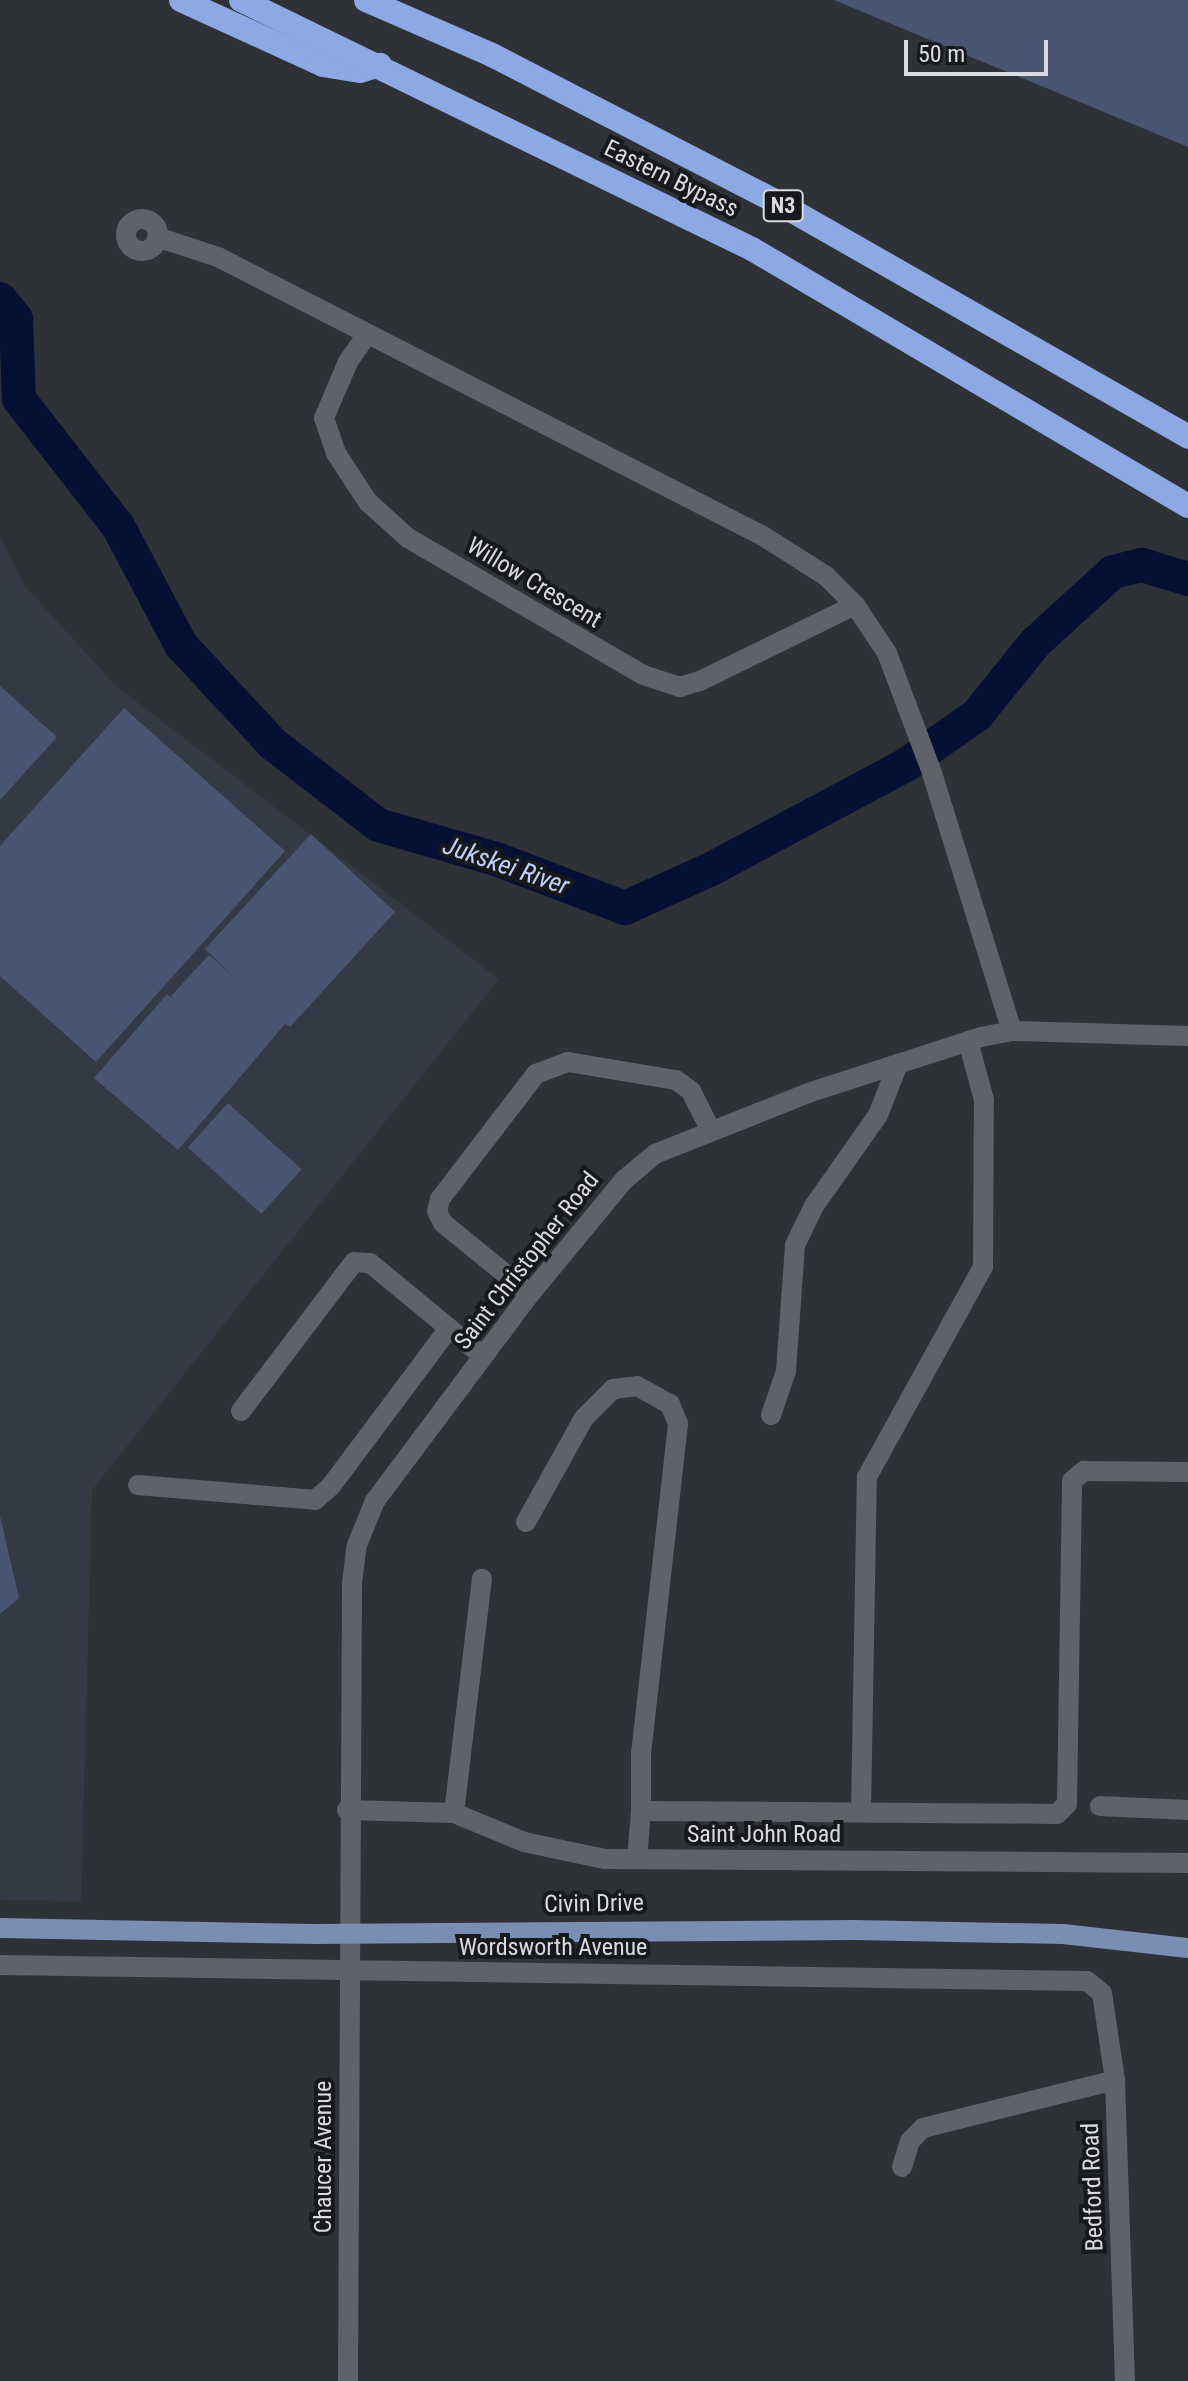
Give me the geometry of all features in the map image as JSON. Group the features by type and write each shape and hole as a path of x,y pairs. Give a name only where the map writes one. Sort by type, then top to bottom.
{"highway":[{"path":"181,0 323,65 360,71 380,65"},
{"name":"Eastern Bypass","path":"241,0 380,65 752,249 1188,506"},
{"name":"Eastern Bypass","path":"366,0 492,55 775,201 1188,437"}],"main road":[{"name":"Civin Drive","path":"0,1928 347,1934 869,1930 1109,1937 1188,1948"}],"street":[{"path":"157,237 218,257 366,336 763,536 826,576 855,605 887,653 932,773 1012,1031"},
{"name":"Willow Crescent","path":"366,336 348,362 324,418 336,453 368,502 408,538 630,669 680,687 855,605"},
{"name":"Saint Christopher Road","path":"347,1934 347,1810 357,1545 375,1501 530,1294 640,1163 710,1129 968,1041 1012,1031 1188,1036"},
{"path":"861,1812 867,1477 983,1267 984,1100 968,1041"},
{"path":"530,1294 443,1223 437,1211 440,1199 536,1074 568,1062 676,1080 691,1091 710,1129"},
{"path":"771,1415 786,1371 795,1245 814,1206 871,1126 898,1064"},
{"path":"241,1411 354,1262 370,1263 483,1356"},
{"path":"138,1485 315,1500 331,1486 449,1328"},
{"path":"526,1522 584,1418 613,1389 637,1386 670,1404 678,1424 641,1753 637,1859"},
{"path":"641,1811 1063,1811 1072,1481 1084,1471 1188,1472"},
{"path":"454,1813 482,1579"},
{"path":"1100,1806 1188,1810"},
{"name":"Saint John Road","path":"347,1810 454,1813 542,1847 637,1859 1188,1863"},
{"name":"Chaucer Avenue","path":"347,1934 351,1974 348,2381"},
{"name":"Wordsworth Avenue","path":"0,1965 351,1974 1067,1978 1087,1981 1102,1993"},
{"name":"Bedford Road","path":"1102,1993 1115,2080 1125,2381"},
{"path":"902,2167 910,2141 923,2128 1115,2080"}],"shaded area":[{"path":"834,0 1188,0 1188,147"},
{"path":"0,536 25,586 116,686 499,979 92,1490 81,1901 0,1900"},
{"path":"0,686 57,737 0,800"},
{"path":"124,708 285,851 96,1062 0,976 0,846"},
{"path":"311,834 395,912 290,1027 285,1024 178,1150 94,1078 167,994 177,1002 171,996 209,955 232,975 205,949"},
{"path":"228,1103 302,1169 261,1214 188,1148"},
{"path":"0,1516 19,1598 0,1614"}],"waterway":[{"name":"Jukskei River","path":"0,299 16,319 19,399 118,526 181,645 273,744 378,825 499,860 625,908 713,868 906,765 977,715 1036,642 1113,572 1142,565 1188,579"}]}
